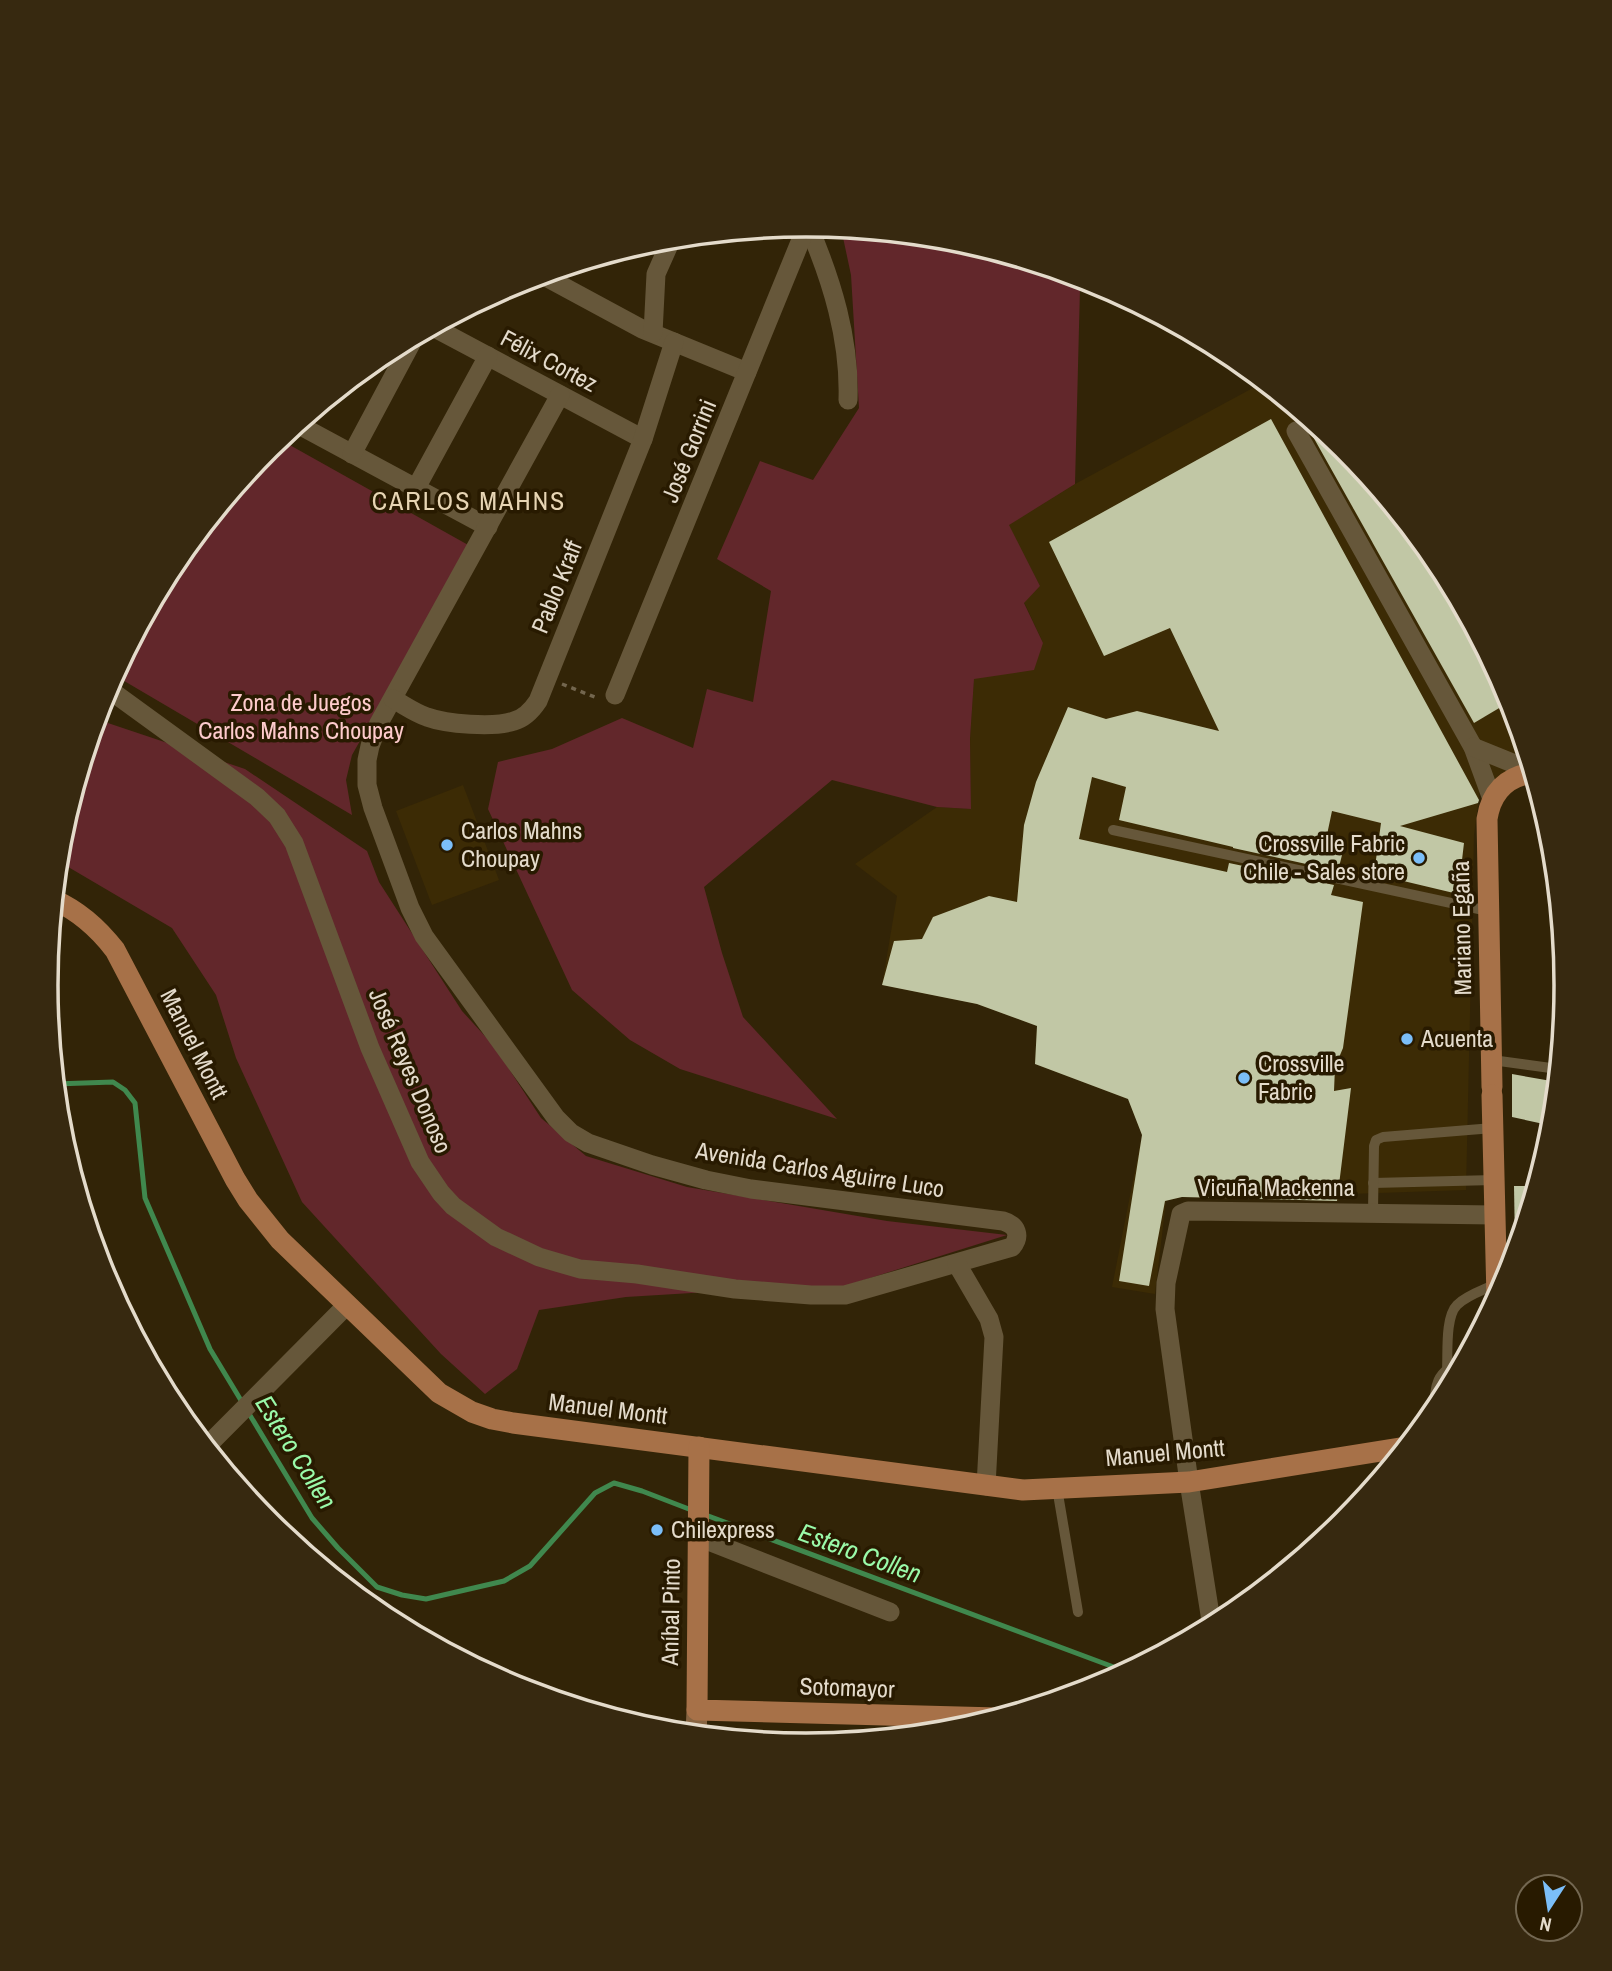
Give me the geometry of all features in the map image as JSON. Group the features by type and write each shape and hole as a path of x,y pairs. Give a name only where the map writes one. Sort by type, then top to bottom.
{"main road":[{"path":"1492,799 1505,783 1524,775"},
{"name":"Mariano Egaña","path":"1492,799 1486,819 1497,1273"},
{"name":"Manuel Montt","path":"62,905 84,917 115,950 229,1168 248,1200 280,1240 431,1387 472,1412 513,1423 1023,1490 1189,1482 1393,1449"},
{"name":"Aníbal Pinto","path":"696,1710 699,1447"},
{"name":"Sotomayor","path":"696,1710 961,1717"}],"street":[{"name":"José Gorrini","path":"615,695 803,237"},
{"path":"813,237 840,316 848,358 848,400"},
{"path":"653,333 656,274 666,251"},
{"path":"553,282 653,333 747,372"},
{"name":"Félix Cortez","path":"442,332 643,439"},
{"name":"Pablo Kraff","path":"393,699 425,716 446,722 505,723 516,721 533,709 643,439 674,342"},
{"path":"352,454 406,353"},
{"path":"416,488 488,356"},
{"name":"Avenida Carlos Aguirre Luco","path":"560,395 379,723 370,746 367,785 410,908 425,936 563,1126 579,1139 652,1165 706,1180 751,1189 1003,1221 1016,1228 1017,1240 1012,1247 957,1264"},
{"path":"306,429 488,527"},
{"path":"1296,431 1473,747 1492,799"},
{"name":"José Reyes Donoso","path":"117,695 257,797 277,816 301,860 370,1048 420,1162 441,1193 474,1223 539,1258 580,1269 776,1293 845,1295 957,1264"},
{"path":"1473,747 1523,773"},
{"name":"Vicuña Mackenna","path":"1210,1615 1165,1301 1166,1283 1181,1214 1188,1211 1495,1214"},
{"path":"957,1264 989,1319 994,1337 986,1486"},
{"path":"210,1439 234,1419 347,1305"},
{"path":"698,1534 890,1612"},
{"name":"Aníbal Pinto","path":"696,1710 696,1725"}],"lane":[{"path":"1113,830 1488,911"},
{"path":"1492,1060 1550,1068"},
{"path":"1373,1212 1376,1140 1383,1137 1493,1128"},
{"path":"1373,1183 1495,1180"},
{"path":"1435,1390 1447,1370 1449,1323 1453,1310 1463,1301 1487,1294"},
{"path":"1056,1488 1078,1612"}],"path":[{"path":"547,678 601,699 609,700 615,695"}],"shaded area":[{"path":"1255,387 1335,456 1400,530 1428,570 1477,655 1497,699 1523,772 1480,789 1474,835 1466,1190 1349,1194 1337,1201 1182,1197 1166,1201 1155,1294 1112,1287 1142,1135 1128,1099 1035,1064 1037,1026 977,1004 882,985 897,896 855,864 937,807 971,809 970,739 974,678 1043,643 1024,602 1040,586 1008,525 1075,484"},
{"name":"Carlos Mahns Choupay","path":"463,785 499,880 432,905 396,811"}],"green space":[{"path":"843,239 952,252 1000,263 1080,289 1075,484 1009,525 1040,586 1024,603 1043,643 1034,670 974,679 970,739 971,809 937,807 832,780 704,887 743,1017 837,1119 680,1069 630,1040 572,990 488,809 498,762 552,749 622,718 693,748 707,689 753,702 771,591 717,559 760,461 813,480 859,408 851,275"},
{"name":"Zona de Juegos Carlos Mahns Choupay","path":"289,445 470,546 352,755 346,780 352,815 123,681 158,611 212,530 243,492"},
{"path":"106,722 245,769 367,851 379,882 462,1011 494,1046 541,1118 586,1156 687,1187 887,1221 1007,1235 813,1296 708,1292 626,1297 539,1310 517,1369 485,1394 441,1354 302,1202 236,1058 216,995 172,928 68,867 83,792"}],"building":[{"path":"1271,419 1479,800 1478,803 1400,826 1464,843 1458,894 1374,874 1381,823 1332,811 1324,849 1342,855 1338,871 1119,820 1126,787 1092,777 1079,839 1227,872 1229,863 1334,885 1331,895 1363,902 1343,1048 1335,1067 1334,1091 1351,1088 1337,1201 1182,1197 1165,1201 1149,1286 1119,1281 1142,1135 1128,1099 1035,1064 1037,1026 977,1004 882,985 894,941 922,939 933,917 989,896 1017,902 1024,825 1036,782 1068,707 1106,719 1137,711 1219,731 1170,628 1104,656 1049,542"},
{"path":"1312,435 1369,492 1400,530 1454,611 1500,707 1474,723"},
{"path":"1512,1074 1548,1080 1541,1123 1512,1117"},
{"path":"1514,1186 1527,1186 1515,1226"}],"waterway":[{"name":"Estero Collen","path":"64,1084 113,1082 125,1090 135,1103 145,1198 210,1349 312,1518 377,1587 426,1599 504,1581 530,1566 595,1493 614,1483 694,1511"},
{"name":"Estero Collen","path":"703,1514 1114,1667"}],"place":[{"name":"Carlos Mahns Choupay","path":"447,845"},
{"name":"Crossville Fabric Chile - Sales store","path":"1419,858"},
{"name":"Acuenta","path":"1407,1039"},
{"name":"Crossville Fabric","path":"1244,1078"},
{"name":"Chilexpress","path":"657,1530"}],"district":[{"name":"CARLOS MAHNS","path":"469,501"}]}
